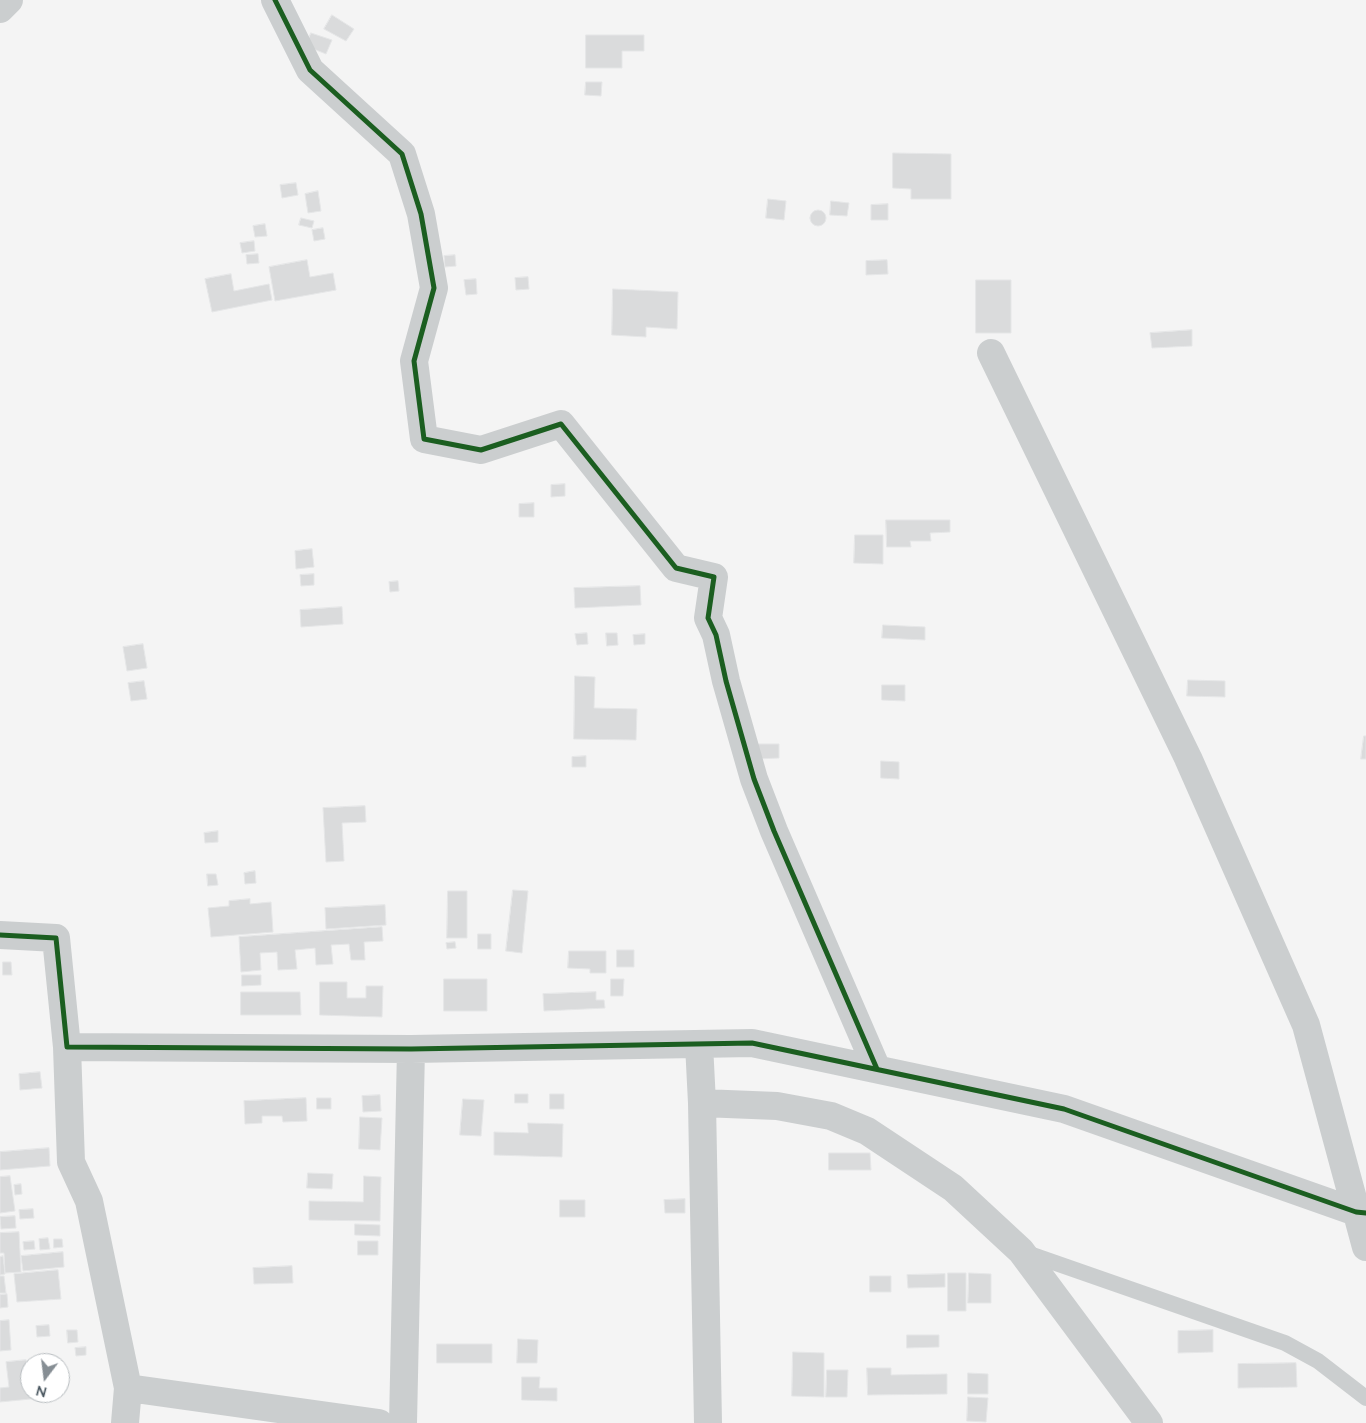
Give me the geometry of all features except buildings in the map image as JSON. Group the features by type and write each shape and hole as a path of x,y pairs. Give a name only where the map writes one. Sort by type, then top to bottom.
{"street":[{"path":"0,9 9,0"},
{"path":"275,0 310,70 402,154 422,214 434,288 414,361 424,439 481,450 561,424 676,568 714,577 708,618 716,635 726,681 754,779 774,831 877,1069"},
{"path":"991,353 1188,758 1306,1025 1361,1212 1366,1247"},
{"path":"0,935 56,938 67,1047 71,1162 89,1201 128,1388 125,1423"},
{"path":"67,1047 411,1049 752,1043 1064,1109 1361,1212"},
{"path":"699,1044 702,1103 708,1423"},
{"path":"403,1423 411,1049"},
{"path":"702,1103 777,1106 831,1116 867,1131 953,1188 1021,1251 1149,1423"},
{"path":"128,1388 379,1423"}],"lane":[{"path":"1021,1251 1285,1343 1318,1361 1366,1398"}],"cycle path":[{"path":"275,0 310,70 402,154 421,214 434,288 414,361 424,439 481,450 561,424 676,568 714,577 708,618 716,635 726,681 754,779 774,831 877,1069"},
{"path":"0,935 56,938 67,1047 411,1049 752,1043 1064,1109 1356,1212 1366,1213"}]}
